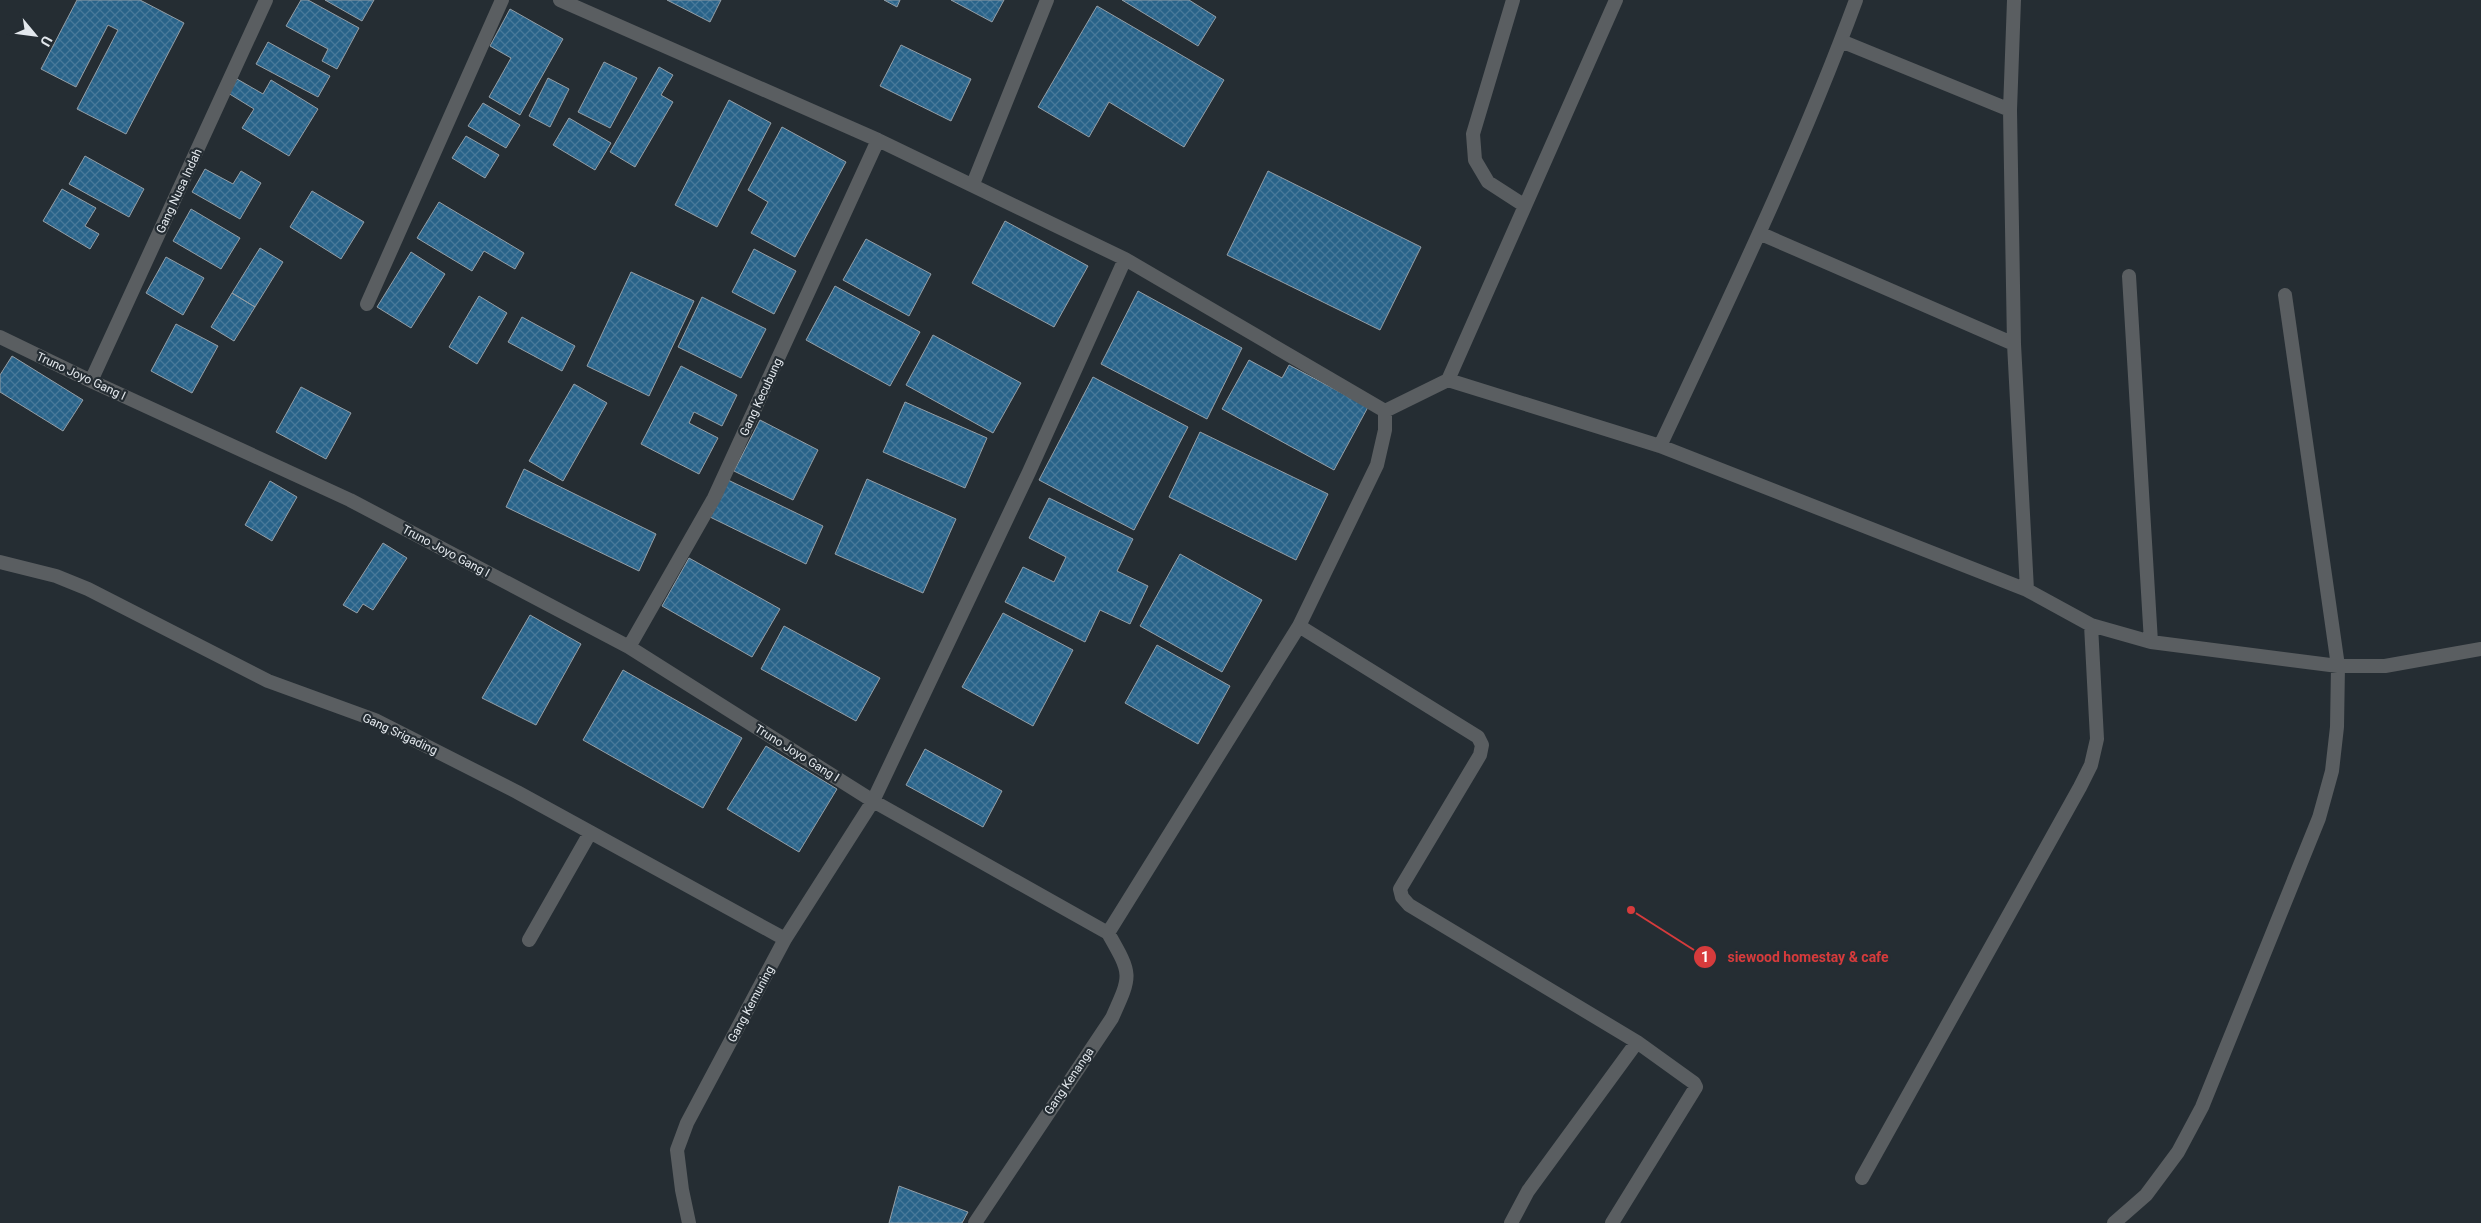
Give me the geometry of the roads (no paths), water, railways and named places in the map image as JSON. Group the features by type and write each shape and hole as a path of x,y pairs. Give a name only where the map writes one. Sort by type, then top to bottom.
{"street":[{"name":"Gang Nusa Indah","path":"91,382 266,0"},
{"path":"367,304 502,0"},
{"path":"973,184 1047,0"},
{"path":"1513,0 1473,134 1475,160 1488,182 1525,206"},
{"path":"1385,411 1448,380 1616,0"},
{"path":"1660,446 1759,233 1841,41 1856,0"},
{"path":"2014,0 2010,110 2014,344 2027,590"},
{"path":"566,1 878,140 973,184 1125,259 1385,411"},
{"path":"1841,41 2010,110"},
{"name":"Gang Kecubung","path":"629,647 714,498 878,140"},
{"path":"1759,233 2014,344"},
{"name":"Gang Kemuning","path":"689,1223 682,1190 677,1150 687,1123 785,939 873,801 1029,472 1125,259"},
{"path":"2129,276 2151,642"},
{"path":"2114,1223 2146,1195 2178,1152 2202,1106 2316,827 2332,771 2337,727 2338,666 2285,295"},
{"name":"Truno Joyo Gang I","path":"0,337 91,382 350,500 629,647 873,801 1108,933"},
{"path":"1448,380 1660,446 2027,590 2091,625 2151,642 2338,666 2385,666 2481,649"},
{"path":"1108,933 1299,626 1377,465 1385,430 1385,411"},
{"name":"Gang Srigading","path":"0,562 56,576 88,589 268,681 375,720 517,792 785,939"},
{"path":"1862,1178 2076,796 2090,765 2097,739 2091,625"},
{"path":"1299,626 1478,737 1482,745 1480,755 1400,889 1402,897 1409,905 1637,1042 1691,1079 1696,1087 1612,1223"},
{"path":"529,940 590,833"},
{"name":"Gang Kenanga","path":"976,1223 1116,1010 1126,986 1127,966 1108,933"},
{"path":"1511,1223 1528,1191 1637,1042"}],"place":[{"name":"siewood homestay & cafe","path":"1631,910"}]}
